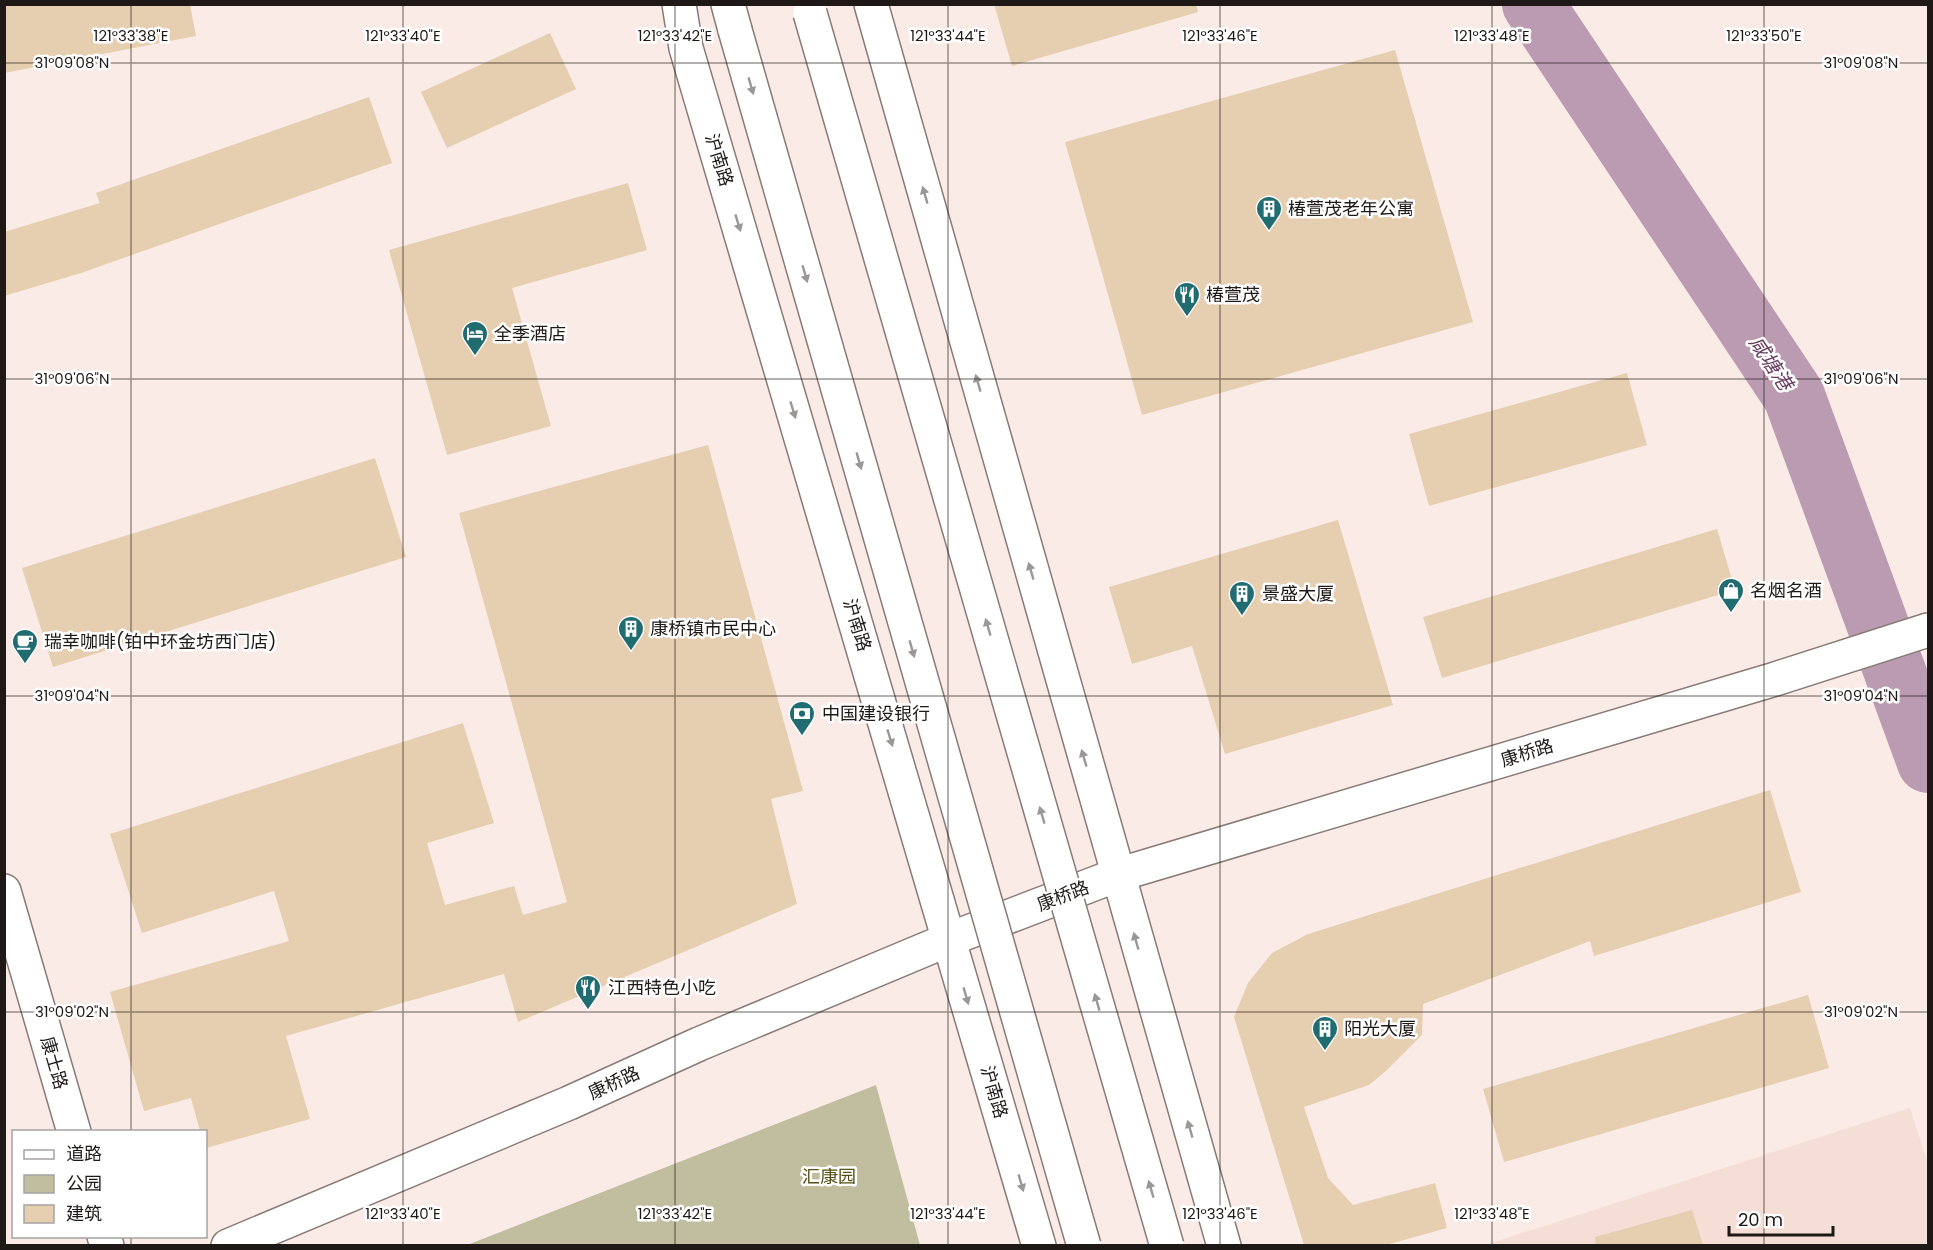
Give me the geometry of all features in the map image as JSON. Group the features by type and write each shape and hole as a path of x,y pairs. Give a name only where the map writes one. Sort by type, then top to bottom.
{"main road":[{"name":"沪南路","path":"679,4 686,48 1039,1245"},
{"path":"870,4 1224,1245"},
{"path":"809,8 1167,1245"},
{"path":"731,17 1084,1245"},
{"name":"康桥路","path":"228,1245 569,1104 699,1044 950,939 1117,875 1772,680 1929,630"},
{"name":"康士路","path":"4,891 74,1130"}],"shaded area":[{"path":"1910,1108 1928,1164 1928,1245 1482,1246"}],"green space":[{"name":"汇康园","path":"876,1085 920,1245 467,1245"}],"building":[{"path":"4,4 190,4 196,36 4,73"},
{"path":"994,4 1196,4 1198,12 1012,66"},
{"path":"550,33 576,89 447,148 421,92"},
{"name":"椿萱茂老年公寓","path":"1395,50 1473,322 1142,415 1065,142"},
{"path":"369,97 392,163 81,273 4,296 4,232 100,203 96,193"},
{"name":"全季酒店","path":"628,183 647,250 512,288 551,426 447,455 389,250"},
{"path":"1627,373 1647,445 1429,506 1409,434"},
{"path":"708,445 803,791 771,799 797,904 518,1022 504,974 286,1036 310,1119 207,1148 207,1130 200,1130 191,1098 144,1111 110,992 289,941 274,891 142,933 110,834 463,723 494,823 427,843 445,905 514,886 523,915 567,902 459,513"},
{"path":"375,458 406,557 53,667 22,568"},
{"name":"景盛大厦","path":"1338,520 1393,705 1225,754 1192,646 1132,664 1109,587"},
{"path":"1717,529 1735,590 1442,678 1423,617"},
{"name":"阳光大厦","path":"1770,790 1801,892 1594,956 1590,941 1423,1004 1422,1035 1387,1070 1369,1085 1304,1107 1328,1178 1353,1205 1435,1183 1447,1228 1386,1245 1304,1245 1234,1017 1248,983 1272,953 1308,934"},
{"path":"1808,995 1829,1068 1504,1162 1483,1089"},
{"path":"1692,1210 1703,1245 1596,1245 1595,1237"}],"waterway":[{"name":"咸塘港","path":"1533,4 1794,396 1928,762"}],"place":[{"name":"椿萱茂老年公寓","path":"1269,232"},
{"name":"椿萱茂","path":"1187,318"},
{"name":"全季酒店","path":"475,357"},
{"name":"名烟名酒","path":"1731,614"},
{"name":"景盛大厦","path":"1242,617"},
{"name":"康桥镇市民中心","path":"631,652"},
{"name":"瑞幸咖啡(铂中环金坊西门店)","path":"25,665"},
{"name":"中国建设银行","path":"802,737"},
{"name":"江西特色小吃","path":"588,1011"},
{"name":"阳光大厦","path":"1325,1052"}]}
